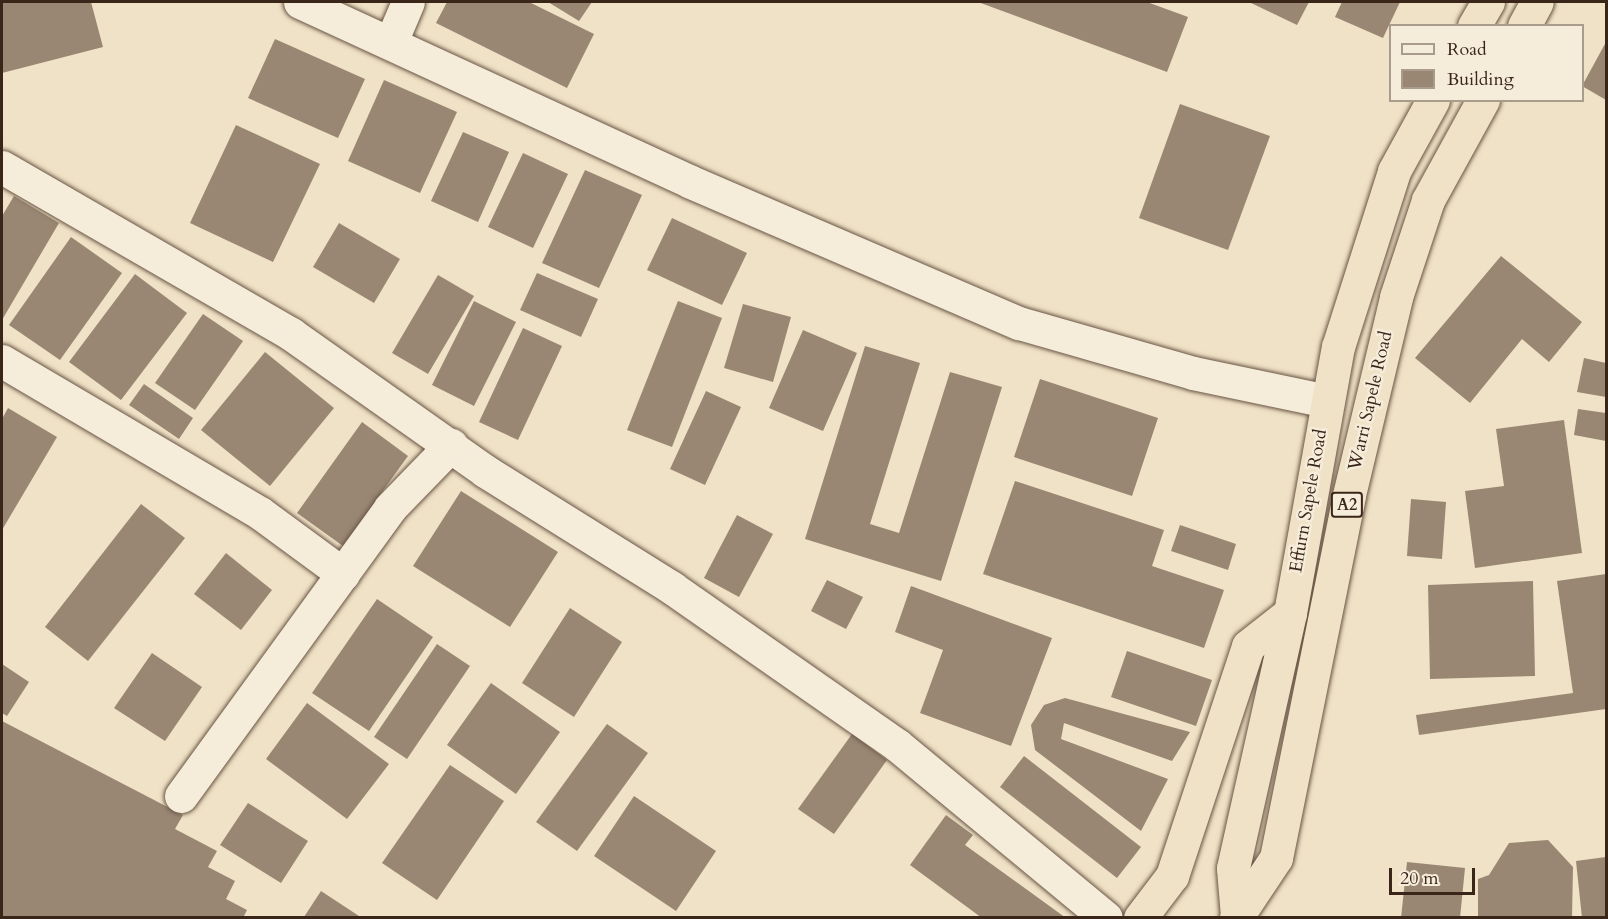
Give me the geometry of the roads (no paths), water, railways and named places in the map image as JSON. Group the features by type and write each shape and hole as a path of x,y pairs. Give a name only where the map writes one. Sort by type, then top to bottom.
{"highway":[{"path":"1475,24 1488,2"},
{"path":"1525,24 1538,2"},
{"name":"Effurn Sapele Road","path":"1236,917 1233,868 1290,613 1310,486 1327,401 1356,279 1394,171 1432,102"},
{"name":"Warri Sapele Road","path":"1236,917 1276,858 1349,495 1396,297 1428,200 1482,102"},
{"path":"1310,486 1349,495"},
{"path":"1140,918 1172,876 1248,646 1290,613"}],"street":[{"path":"300,2 691,182 1019,323 1193,373 1327,401"},
{"path":"391,42 408,2"},
{"path":"2,167 291,334 451,445 672,588 897,745 1106,918"},
{"path":"2,360 260,513 343,574"},
{"path":"181,796 390,508 451,445"}]}
